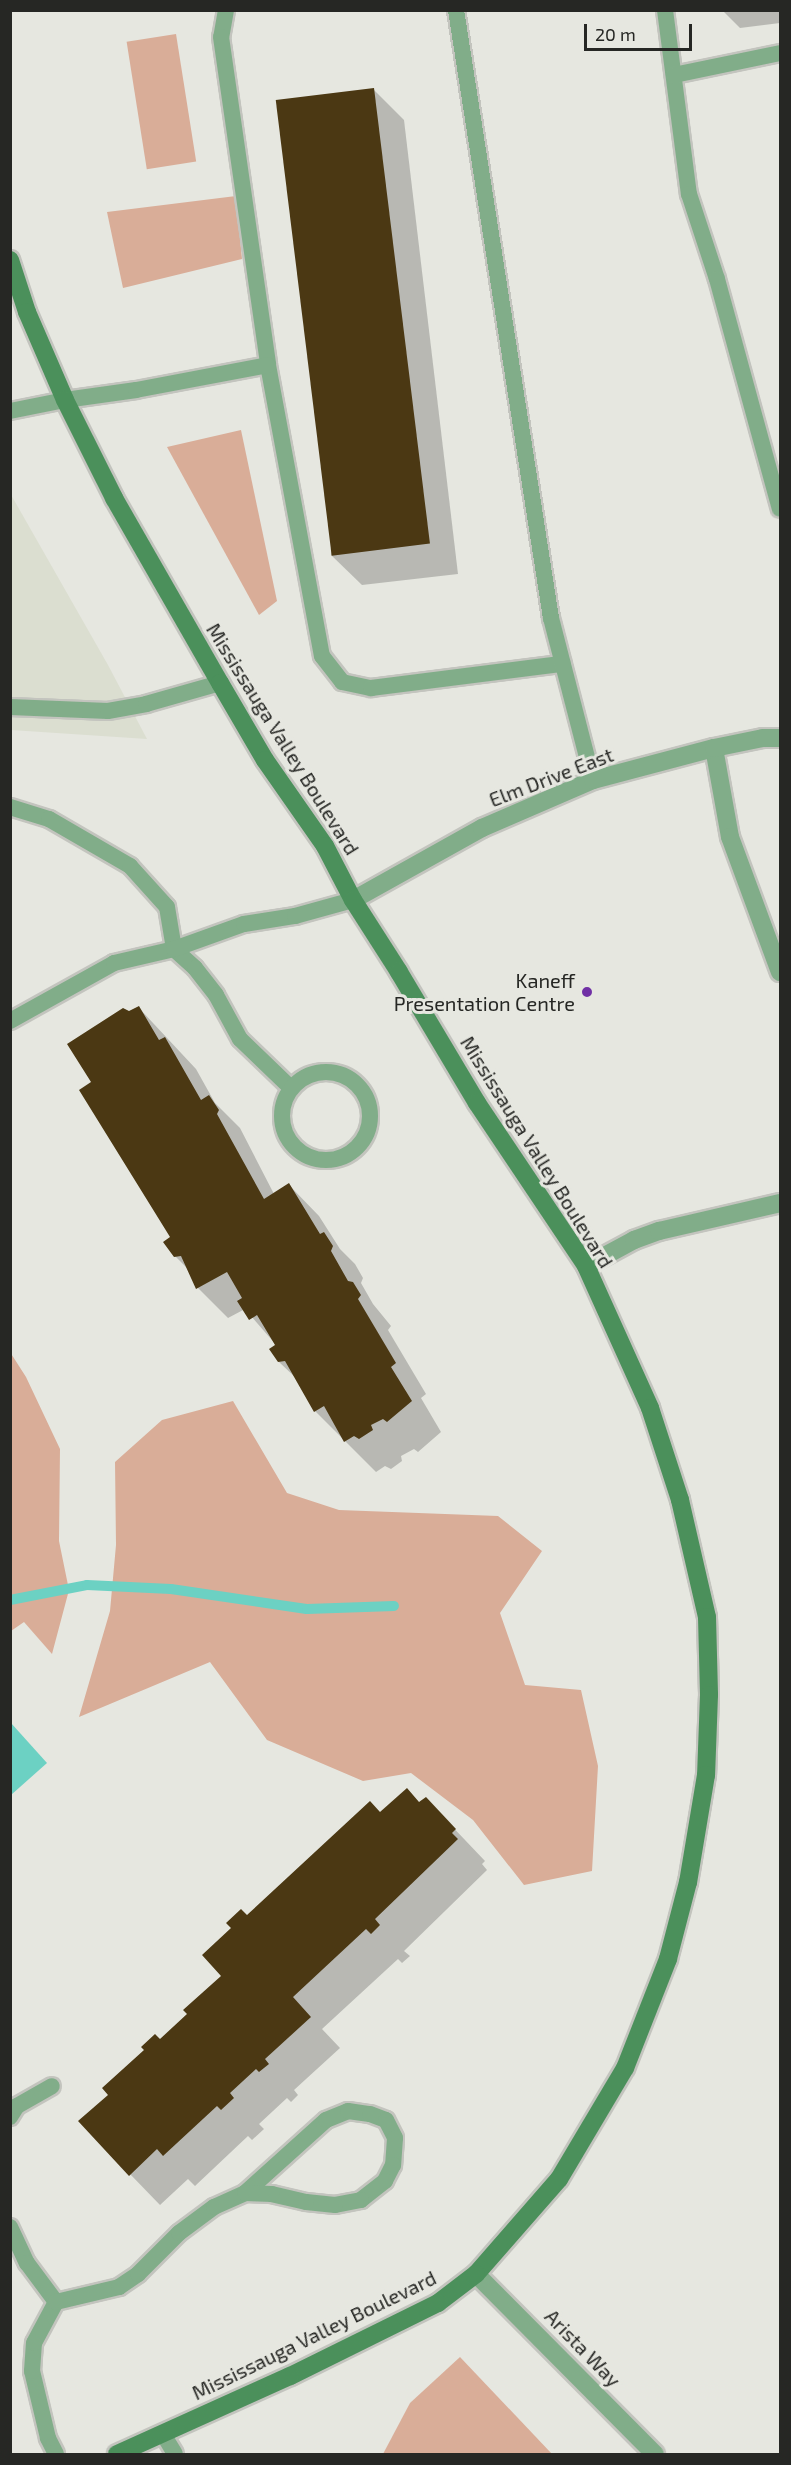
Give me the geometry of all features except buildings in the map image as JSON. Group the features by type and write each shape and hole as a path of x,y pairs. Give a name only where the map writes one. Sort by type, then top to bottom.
{"street":[{"name":"Mississauga Valley Boulevard","path":"10,260 27,312 65,400 114,498 265,760 326,846 353,900 477,1103 586,1266 650,1408 680,1500 707,1617 709,1695 706,1774 693,1859 669,1959 625,2068 559,2179 477,2274 438,2303 290,2376 117,2454"},
{"name":"Elm Drive East","path":"353,900 482,828 593,780 714,748 763,738 780,738"},
{"path":"714,748 730,837 780,972"},
{"path":"586,1266 634,1240 658,1232 780,1203"},
{"name":"Arista Way","path":"477,2274 655,2454"}],"lane":[{"path":"226,10 221,37 268,365 322,656 342,682 370,688 562,664"},
{"path":"456,10 551,618 593,780"},
{"path":"665,10 689,194 717,279 780,509"},
{"path":"674,75 780,53"},
{"path":"10,411 268,365"},
{"path":"10,707 108,711 146,704 220,683"},
{"path":"10,807 49,819 130,866 167,907 174,949 195,969 216,996 240,1039 291,1088"},
{"path":"10,1021 114,963 174,949 244,924 295,916 353,900"},
{"path":"323,1071 342,1074 358,1084 368,1100 370,1118 366,1136 354,1151 337,1159 319,1160 301,1154 288,1140 281,1123 282,1104 291,1088 305,1076 323,1071"},
{"path":"10,2117 17,2106 52,2086"},
{"path":"56,2454 48,2438 32,2371 34,2343 56,2302 119,2287 138,2274 188,2227 214,2207 245,2193 326,2120 348,2111 387,2120 396,2138 393,2165 385,2181 361,2200 335,2205 306,2202 272,2194 245,2193"},
{"path":"10,2227 27,2263 56,2302"},
{"path":"163,2434 175,2454"}],"shaded area":[{"path":"176,34 196,161 147,169 127,42"},
{"path":"236,196 242,259 123,288 107,212"},
{"path":"241,430 277,601 259,615 167,447"},
{"path":"10,493 108,665 147,739 11,730"},
{"path":"10,1352 26,1377 60,1449 59,1541 69,1590 52,1654 24,1622 11,1631"},
{"path":"233,1401 287,1493 339,1510 498,1516 542,1551 500,1613 525,1685 581,1690 598,1766 592,1871 524,1885 473,1820 411,1773 363,1781 267,1740 210,1662 79,1717 110,1611 116,1545 115,1462 162,1420"},
{"path":"460,2357 552,2454 383,2454 410,2403"}],"water":[{"path":"11,1723 47,1763 10,1795"}],"waterway":[{"path":"10,1600 87,1585 171,1589 307,1609 394,1606"}],"place":[{"name":"Kaneff Presentation Centre","path":"587,992"}]}
